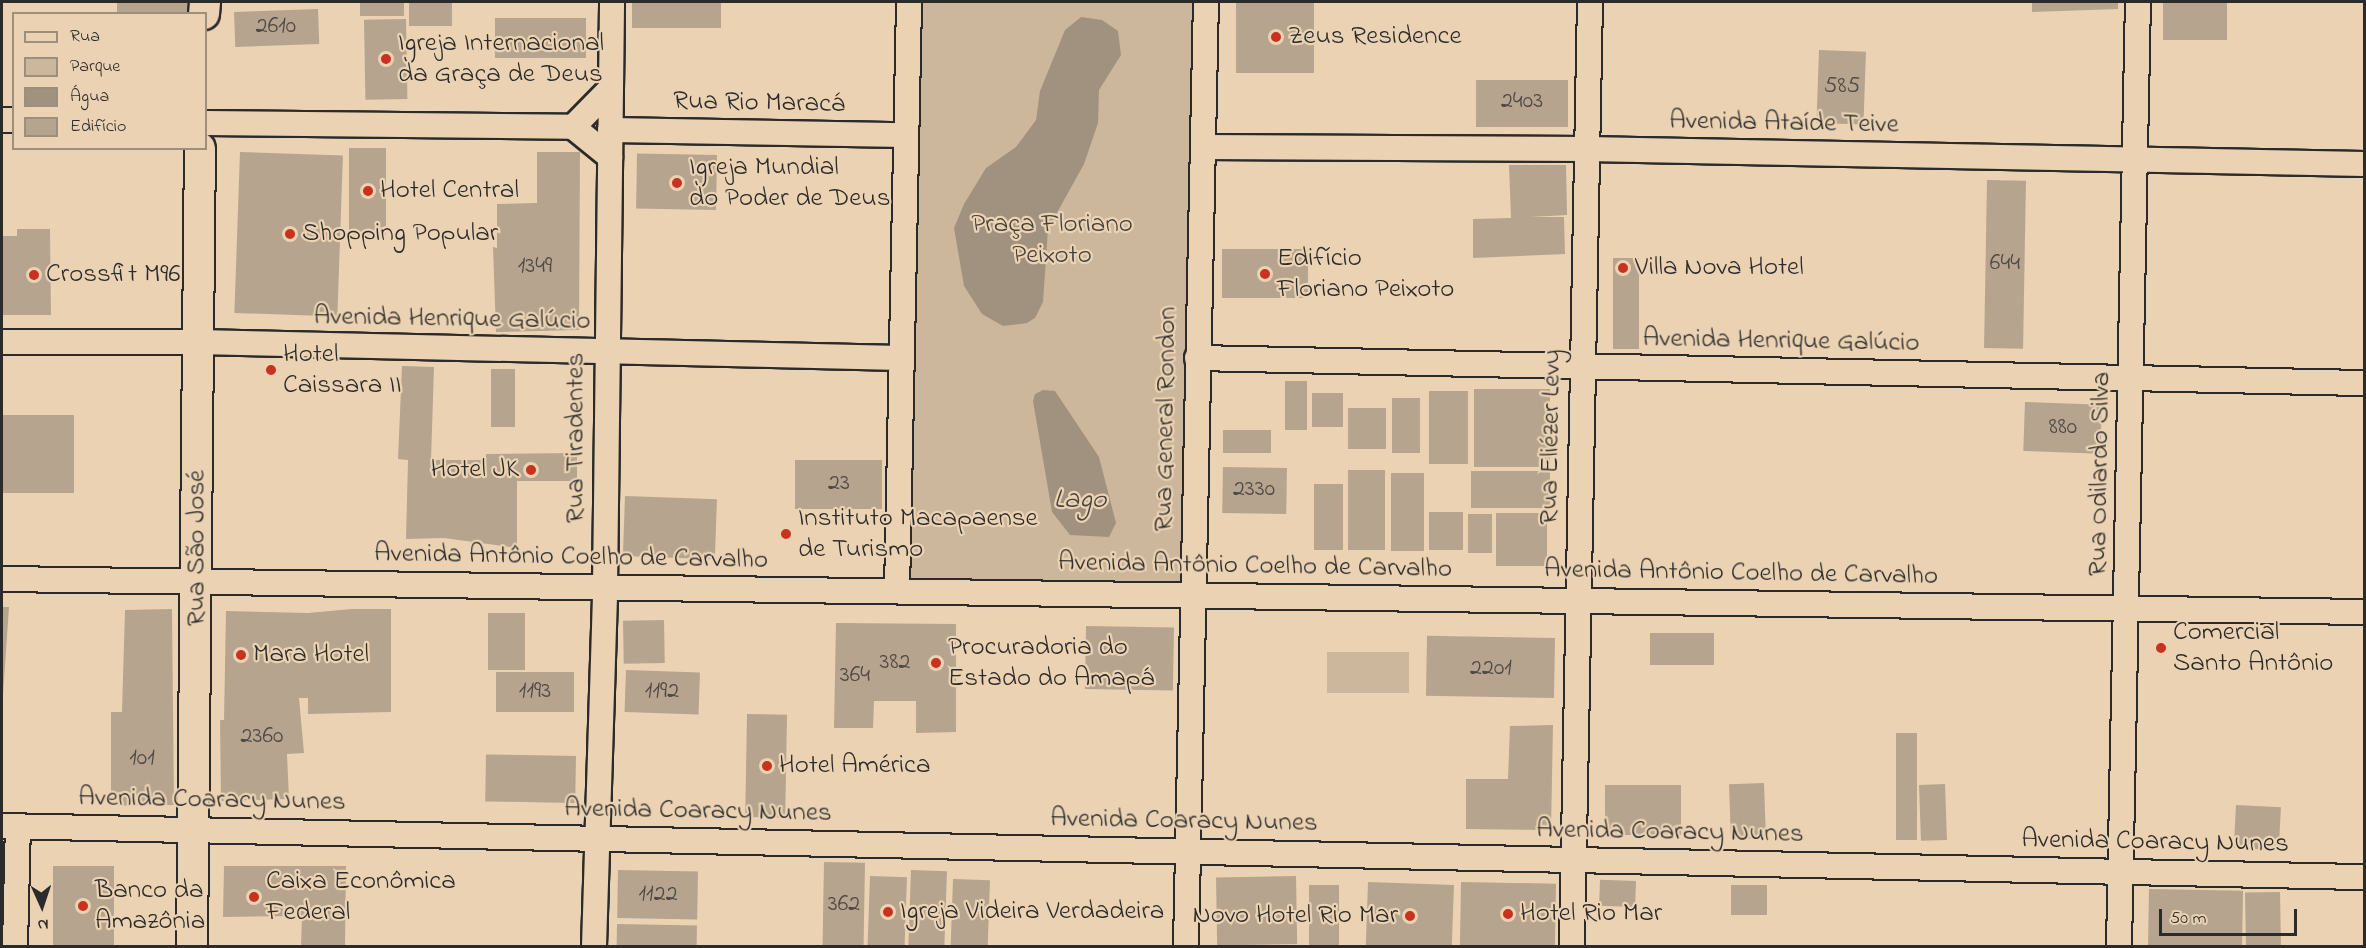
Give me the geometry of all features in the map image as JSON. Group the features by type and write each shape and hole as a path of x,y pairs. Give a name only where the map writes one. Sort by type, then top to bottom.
{"main road":[{"name":"Rua São José","path":"192,946 198,582 200,150"}],"street":[{"name":"Rua Tiradentes","path":"594,946 605,587 612,2"},
{"path":"897,591 909,2"},
{"name":"Rua General Rondon","path":"1186,946 1191,595 1206,2"},
{"name":"Rua Eliézer Levy","path":"1572,946 1590,2"},
{"name":"Rua Odilardo Silva","path":"2119,946 2124,872 2138,2"},
{"path":"573,127 611,88"},
{"path":"207,123 573,127 610,157"},
{"name":"Rua Rio Maracá","path":"610,130 906,135"},
{"name":"Avenida Ataíde Teive","path":"1203,147 1587,149 2364,164"},
{"name":"Avenida Henrique Galúcio","path":"2,342 198,342 902,358"},
{"name":"Avenida Henrique Galúcio","path":"1197,358 2364,383"},
{"name":"Avenida Antônio Coelho de Carvalho","path":"2,579 2364,612"},
{"path":"10,826 15,946"},
{"name":"Avenida Coaracy Nunes","path":"10,826 2364,877"}],"green space":[{"name":"Praça Floriano Peixoto","path":"909,2 1206,2 1206,591 909,591"},
{"path":"1327,652 1409,652 1409,693 1327,693"}],"water":[{"path":"1081,17 1102,20 1118,31 1121,55 1099,90 1098,123 1084,164 1048,229 1043,302 1035,318 1027,323 1003,326 982,314 964,286 954,228 964,204 986,168 1016,147 1036,120 1040,91 1065,30"},
{"name":"Lago","path":"1043,390 1055,391 1099,457 1116,523 1109,537 1070,535 1052,512 1033,401 1035,394"}],"building":[{"path":"117,2 189,2 189,12 117,12"},
{"path":"360,2 404,2 404,16 360,16"},
{"path":"409,2 452,2 452,26 409,26"},
{"path":"632,2 721,2 721,28 632,28"},
{"name":"Zeus Residence","path":"1236,2 1314,2 1314,73 1236,73"},
{"path":"2032,2 2118,2 2118,9 2032,12"},
{"path":"2163,2 2227,2 2227,40 2163,40"},
{"path":"318,9 319,44 235,47 234,12"},
{"path":"495,18 586,18 586,58 495,58"},
{"name":"Igreja Internacional da Graça de Deus","path":"406,19 407,99 365,100 364,20"},
{"path":"1819,50 1866,52 1863,125 1816,123"},
{"path":"1476,80 1568,80 1568,127 1476,127"},
{"name":"Hotel Central","path":"349,148 386,148 386,235 349,235"},
{"name":"Shopping Popular","path":"240,152 343,156 337,316 234,313"},
{"path":"537,152 580,152 579,330 496,332 493,247 497,248 497,204 537,203"},
{"name":"Igreja Mundial do Poder de Deus","path":"637,154 717,155 716,210 636,209"},
{"path":"1509,165 1566,165 1567,215 1530,217 1564,217 1565,254 1473,258 1473,219 1511,218"},
{"path":"1987,180 2026,181 2023,349 1984,348"},
{"name":"Crossfit M96","path":"17,229 50,229 51,315 2,315 2,236 17,236"},
{"name":"Edifício Floriano Peixoto","path":"1222,249 1308,249 1308,298 1222,298"},
{"path":"1613,258 1639,258 1639,349 1613,349"},
{"path":"402,366 434,367 431,460 486,460 486,454 577,453 577,481 517,481 517,548 444,538 406,539 408,460 398,459"},
{"path":"491,369 515,369 515,427 491,427"},
{"path":"1285,381 1307,381 1307,430 1285,430"},
{"path":"1474,389 1550,389 1550,467 1474,467"},
{"path":"1429,391 1468,391 1468,464 1429,464"},
{"path":"1312,393 1343,393 1343,427 1312,427"},
{"path":"1392,398 1420,398 1420,453 1392,453"},
{"path":"2025,402 2102,405 2100,454 2023,451"},
{"path":"1348,408 1386,408 1386,449 1348,449"},
{"path":"2,415 74,415 74,493 2,493"},
{"path":"1223,430 1271,430 1271,453 1223,453"},
{"path":"795,460 882,460 882,509 795,509"},
{"path":"1223,467 1287,468 1286,514 1222,513"},
{"path":"1348,470 1385,470 1385,550 1348,550"},
{"path":"1471,471 1550,471 1550,508 1471,508"},
{"path":"1391,473 1424,473 1424,551 1391,551"},
{"path":"1314,484 1343,484 1343,550 1314,550"},
{"path":"625,496 717,499 715,559 623,556"},
{"path":"1429,512 1463,512 1463,550 1429,550"},
{"path":"1496,513 1547,513 1547,566 1496,566"},
{"path":"1468,514 1492,514 1492,553 1468,553"},
{"path":"2,607 9,607 2,709"},
{"path":"172,609 174,805 111,806 111,712 122,712 125,610"},
{"path":"352,609 391,609 391,712 308,714 308,698 299,698 304,753 287,754 289,799 221,801 220,720 224,720 226,611 308,613"},
{"path":"488,613 525,613 525,670 488,670"},
{"path":"664,620 665,663 624,664 623,621"},
{"path":"836,623 956,624 956,732 916,733 916,701 874,701 873,728 834,728"},
{"path":"1086,626 1174,628 1173,691 1085,689"},
{"path":"1650,633 1714,633 1714,665 1650,665"},
{"path":"1427,636 1555,638 1554,698 1426,696"},
{"path":"626,670 700,673 698,715 625,712"},
{"path":"496,672 574,672 574,712 496,712"},
{"name":"Hotel América","path":"747,714 787,715 785,818 745,817"},
{"path":"1553,725 1551,830 1466,829 1466,779 1508,779 1510,726"},
{"path":"1896,733 1917,733 1917,840 1896,840"},
{"path":"486,754 576,756 575,803 485,801"},
{"path":"1764,783 1766,838 1731,839 1729,784"},
{"path":"1945,784 1947,840 1921,841 1919,785"},
{"path":"1605,785 1681,785 1681,835 1605,835"},
{"path":"2236,805 2281,807 2279,850 2234,848"},
{"path":"824,862 865,863 864,946 823,946"},
{"name":"Banco da Amazônia","path":"53,866 114,866 114,946 53,946"},
{"path":"224,866 346,866 345,946 301,946 302,916 223,917"},
{"path":"618,870 698,871 697,919 617,918"},
{"path":"911,870 947,871 944,946 908,946"},
{"name":"Igreja Videira Verdadeira","path":"870,876 907,877 905,946 868,946"},
{"path":"1296,876 1297,944 1217,945 1216,877"},
{"path":"953,879 990,880 988,946 951,946"},
{"path":"1600,880 1636,881 1635,907 1599,906"},
{"name":"Novo Hotel Rio Mar","path":"1368,882 1454,885 1452,946 1366,946"},
{"name":"Hotel Rio Mar","path":"1461,882 1556,884 1555,946 1460,946"},
{"path":"1309,885 1339,885 1339,946 1309,946"},
{"path":"1731,885 1767,885 1767,915 1731,915"},
{"path":"2149,889 2243,891 2242,946 2148,946"},
{"path":"2280,892 2281,946 2246,946 2245,893"},
{"path":"617,924 697,925 697,946 617,946"}],"place":[{"name":"Zeus Residence","path":"1276,37"},
{"name":"Igreja Internacional da Graça de Deus","path":"386,59"},
{"name":"Igreja Mundial do Poder de Deus","path":"677,183"},
{"name":"Hotel Central","path":"368,191"},
{"name":"Shopping Popular","path":"290,234"},
{"name":"Villa Nova Hotel","path":"1623,268"},
{"name":"Edifício Floriano Peixoto","path":"1265,274"},
{"name":"Crossfit M96","path":"34,275"},
{"name":"Hotel Caissara II","path":"271,370"},
{"name":"Hotel JK","path":"531,470"},
{"name":"Instituto Macapaense de Turismo","path":"786,534"},
{"name":"Comercial Santo Antônio","path":"2161,648"},
{"name":"Mara Hotel","path":"241,655"},
{"name":"Procuradoria do Estado do Amapá","path":"936,663"},
{"name":"Hotel América","path":"767,766"},
{"name":"Caixa Econômica Federal","path":"254,897"},
{"name":"Banco da Amazônia","path":"83,906"},
{"name":"Igreja Videira Verdadeira","path":"888,912"},
{"name":"Hotel Rio Mar","path":"1508,914"},
{"name":"Novo Hotel Rio Mar","path":"1410,916"}]}
